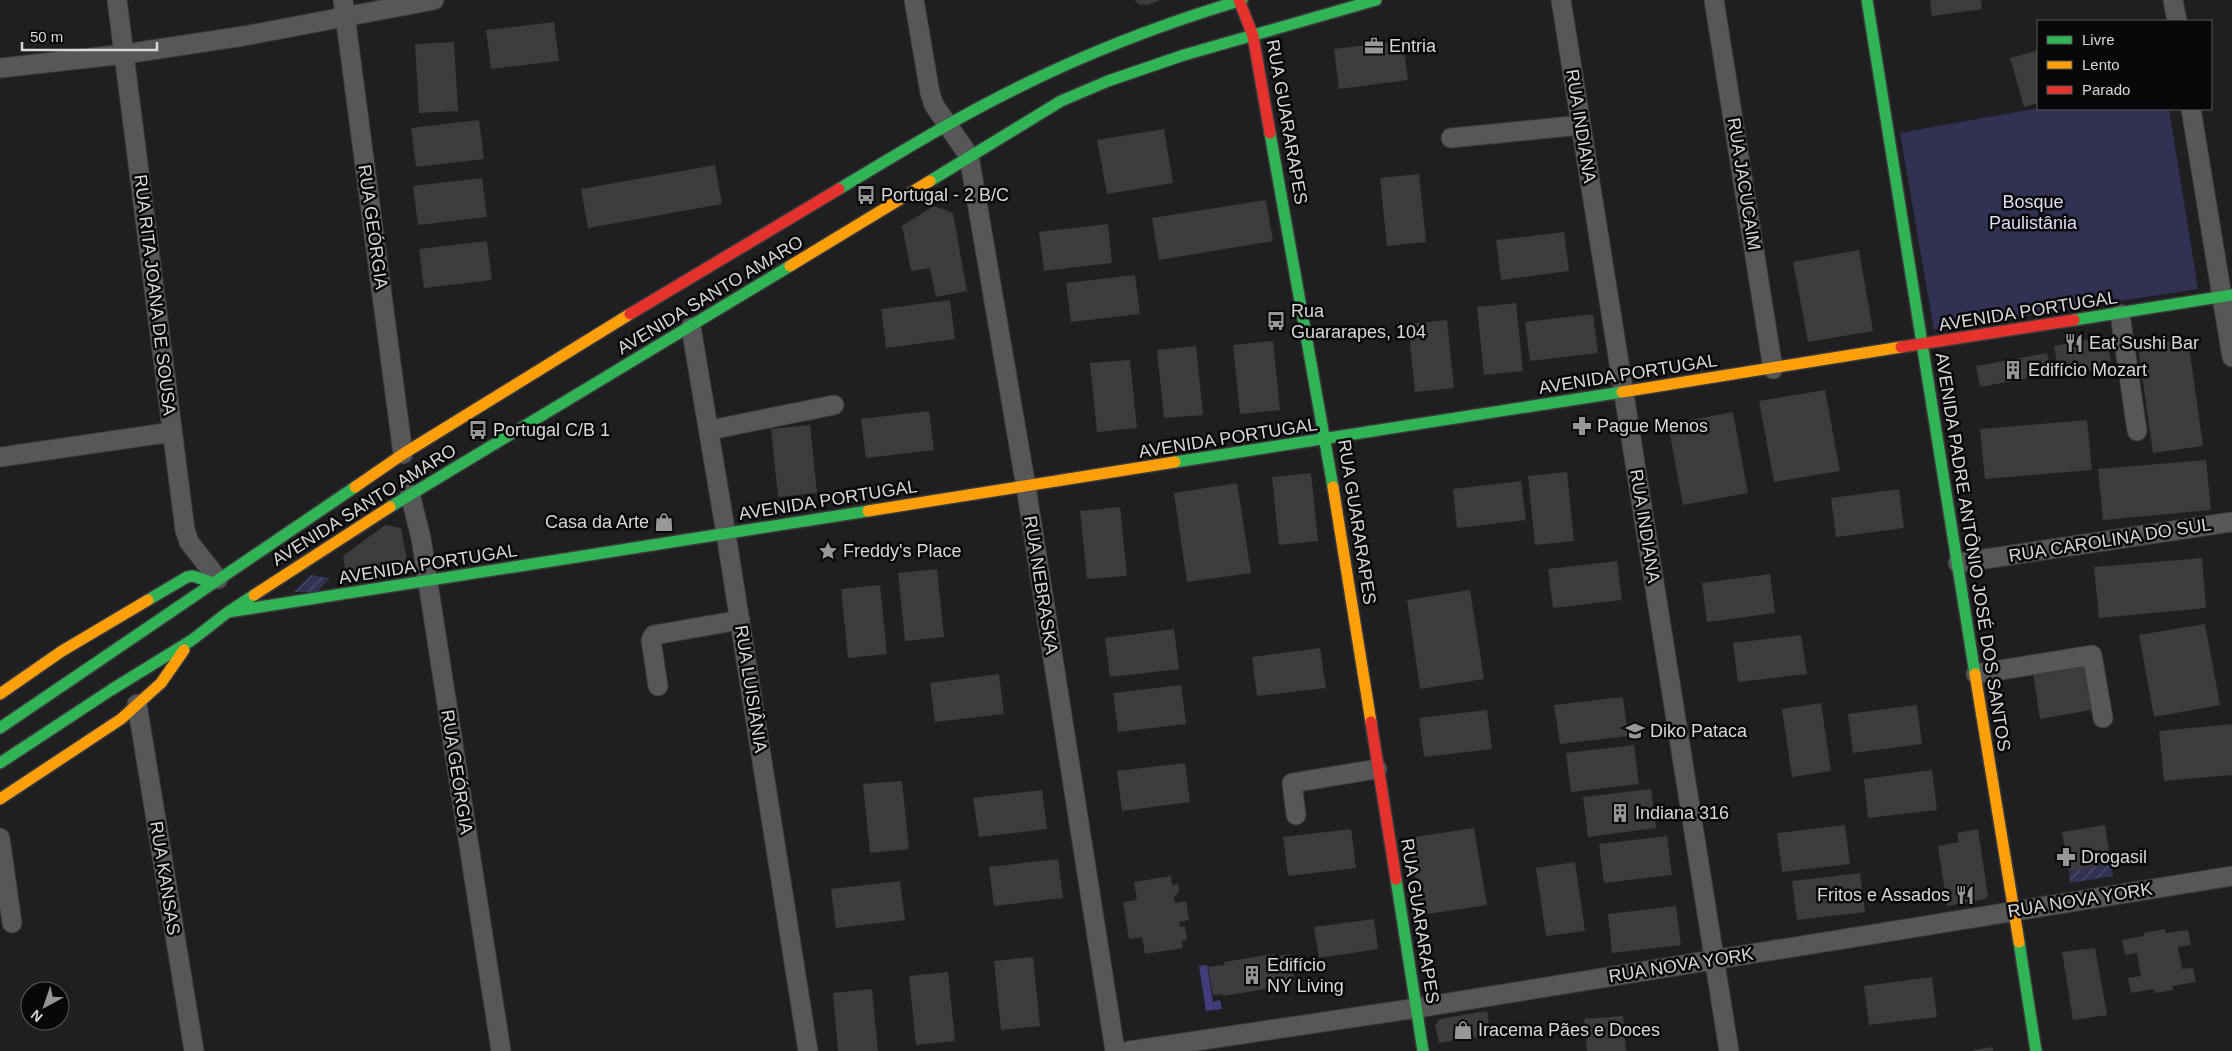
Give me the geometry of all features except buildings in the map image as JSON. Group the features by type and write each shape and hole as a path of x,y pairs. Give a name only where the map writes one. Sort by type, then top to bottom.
{"street":[{"name":"RUA RITA JOANA DE SOUSA","path":"117,0 185,530 189,542 215,581"},
{"path":"0,68 125,54 244,36 344,8 434,0"},
{"name":"RUA NEBRASKA","path":"914,0 930,93 934,105 969,156 1026,487 1115,1051"},
{"name":"AVENIDA SANTO AMARO","path":"0,728 403,454 598,333 948,125 1016,88 1111,45 1215,4 1240,0"},
{"name":"RUA GUARARAPES","path":"1240,0 1253,36 1326,440 1423,1051"},
{"name":"AVENIDA SANTO AMARO","path":"0,763 100,697 192,640 228,612 410,494 691,327 969,156 1070,97 1136,70 1376,0"},
{"name":"RUA INDIANA","path":"1561,0 1729,1051"},
{"name":"RUA JACUCAIM","path":"1714,0 1773,369"},
{"name":"AVENIDA PADRE ANTÔNIO JOSÉ DOS SANTOS","path":"1867,0 2036,1051"},
{"path":"2173,0 2177,20"},
{"name":"RUA GEÓRGIA","path":"344,8 403,454"},
{"path":"2191,110 2227,296 2232,357"},
{"path":"1451,138 1582,125"},
{"name":"AVENIDA PORTUGAL","path":"228,612 1624,393 2227,296"},
{"path":"2120,314 2137,431"},
{"name":"RUA LUISIÂNIA","path":"691,327 710,430 808,1051"},
{"path":"710,430 834,405"},
{"path":"0,457 172,432"},
{"name":"RUA GEÓRGIA","path":"410,494 421,538 501,1051"},
{"name":"RUA CAROLINA DO SUL","path":"1958,563 2232,522"},
{"path":"0,694 62,651 187,577 192,576 215,581"},
{"path":"658,686 651,640 654,635 740,620"},
{"path":"0,798 105,729 137,704 158,686 192,640"},
{"path":"1976,674 2092,655 2103,718"},
{"name":"RUA KANSAS","path":"137,704 194,1051"},
{"path":"1296,815 1292,783 1377,769"},
{"path":"0,838 12,923"},
{"name":"RUA NOVA YORK","path":"1129,1051 1416,1008 2232,876"}],"green space":[{"name":"Bosque Paulistânia","path":"2037,108 2037,110 2169,110 2198,289 1934,330 1900,133"},
{"path":"311,575 330,578 317,592 294,592"},
{"path":"2111,864 2113,876 2070,883 2069,871"}],"shaded area":[{"path":"1207,965 1213,1002 1220,1000 1222,1009 1206,1011 1199,966"}],"traffic: fast":[{"path":"839,189 949,124 1044,75 1128,39 1184,18 1242,0"},
{"path":"930,181 1061,101 1108,81 1184,55 1376,0"},
{"path":"1867,0 1975,674"},
{"path":"1270,133 1333,487"},
{"path":"390,507 790,266"},
{"path":"2074,320 2232,295"},
{"path":"1175,462 1622,392"},
{"path":"0,728 355,487"},
{"path":"228,612 868,511"},
{"path":"148,600 187,577 193,576 213,583"},
{"path":"0,763 111,690 192,640 228,612 254,595"},
{"path":"1396,879 1423,1051"},
{"path":"2019,942 2036,1051"}],"traffic: slow":[{"path":"790,266 930,181"},
{"path":"355,487 403,454 630,314"},
{"path":"1622,392 1901,347"},
{"path":"868,511 1175,462"},
{"path":"1333,487 1371,722"},
{"path":"254,595 390,507"},
{"path":"0,694 62,651 148,600"},
{"path":"0,799 121,719 161,683 184,650"},
{"path":"1975,674 2019,942"}],"traffic: jam":[{"path":"1239,0 1253,36 1270,133"},
{"path":"630,314 839,189"},
{"path":"1901,347 2074,320"},
{"path":"1371,722 1396,879"}],"place":[{"name":"Entria","path":"1374,46"},
{"name":"Portugal - 2 B/C","path":"866,195"},
{"name":"Rua Guararapes, 104","path":"1276,321"},
{"name":"Eat Sushi Bar","path":"2074,343"},
{"name":"Edifício Mozart","path":"2013,370"},
{"name":"Pague Menos","path":"1582,426"},
{"name":"Portugal C/B 1","path":"478,430"},
{"name":"Casa da Arte","path":"664,522"},
{"name":"Freddy's Place","path":"828,551"},
{"name":"Diko Pataca","path":"1635,731"},
{"name":"Indiana 316","path":"1620,813"},
{"name":"Drogasil","path":"2066,857"},
{"name":"Fritos e Assados","path":"1965,895"},
{"name":"Edifício NY Living","path":"1252,975"},
{"name":"Iracema Pães e Doces","path":"1463,1030"}]}
